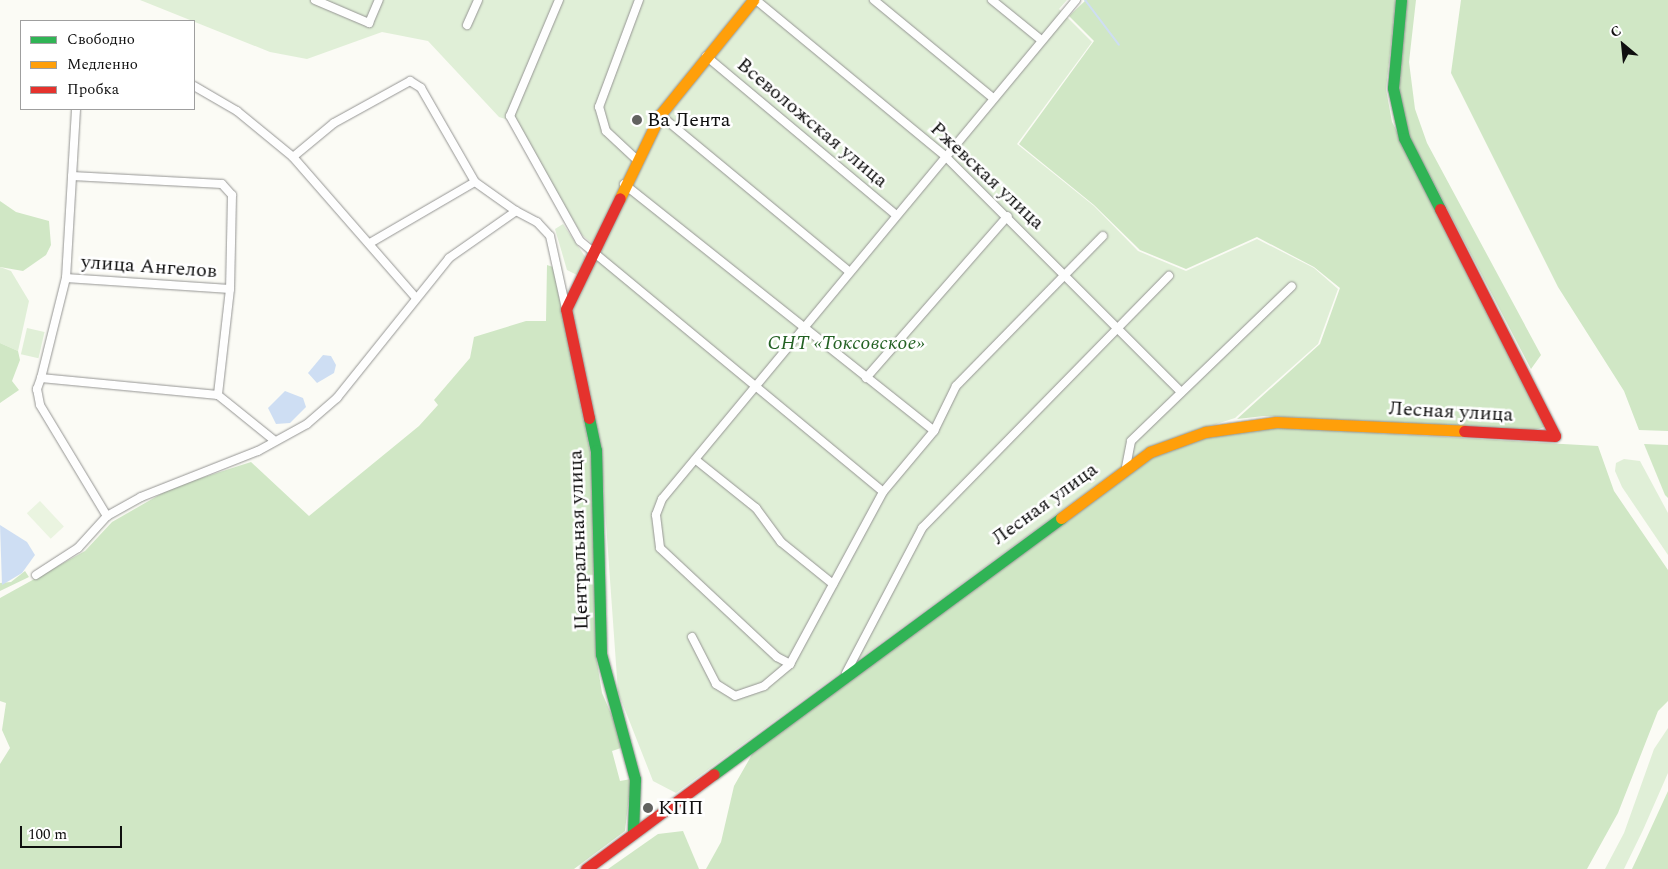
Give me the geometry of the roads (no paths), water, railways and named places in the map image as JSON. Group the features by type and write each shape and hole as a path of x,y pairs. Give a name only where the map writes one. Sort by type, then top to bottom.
{"street":[{"path":"316,0 370,22 379,0"},
{"path":"467,25 478,0"},
{"path":"559,0 510,116 590,252 883,492"},
{"path":"636,159 616,144 601,120 599,107 639,0"},
{"path":"566,308 590,252 660,115 706,56 754,0"},
{"name":"Ржевская улица","path":"754,0 945,156 1008,216 1181,392"},
{"path":"874,0 992,98"},
{"path":"992,0 1040,39"},
{"path":"790,664 777,657 660,548 656,514 662,499 696,460 1040,39 1076,0"},
{"name":"Лесная улица","path":"586,869 633,831 846,673 1126,467 1150,452 1204,432 1276,422 1555,436 1404,138 1394,98 1393,58 1401,0"},
{"name":"Всеволожская улица","path":"706,56 896,216"},
{"path":"293,156 334,123 410,81 421,88 475,182 516,211 537,222 550,236 566,308"},
{"path":"195,87 237,111 293,156 415,297"},
{"path":"76,110 66,278 37,389 40,405 107,516"},
{"path":"660,115 850,272"},
{"path":"72,176 227,186 232,195 230,289 218,396"},
{"path":"370,243 475,182"},
{"path":"624,184 934,431"},
{"path":"36,575 78,548 107,516 184,477 275,442 337,398 415,297 456,252 516,211"},
{"path":"866,378 1008,216"},
{"path":"692,637 716,684 735,696 764,686 790,664 883,492 934,431 965,376 1103,236"},
{"path":"846,673 922,528 1169,276"},
{"name":"улица Ангелов","path":"66,278 230,289"},
{"path":"1126,467 1131,442 1292,286"},
{"name":"Центральная улица","path":"566,308 596,450 601,654 635,779 633,831"},
{"path":"41,378 218,396 275,442"},
{"path":"696,460 756,508 781,542 833,584"}],"water":[{"path":"323,355 331,356 336,365 334,373 317,383 308,373"},
{"path":"285,391 303,398 306,407 290,423 276,424 268,408"},
{"path":"0,525 27,542 35,555 22,573 2,585"}],"waterway":[{"path":"1085,0 1119,45"}],"place":[{"name":"Ва Лента","path":"637,120"},
{"name":"КПП","path":"648,808"}],"park label":[{"name":"СНТ «Токсовское»","path":"846,343"}]}
